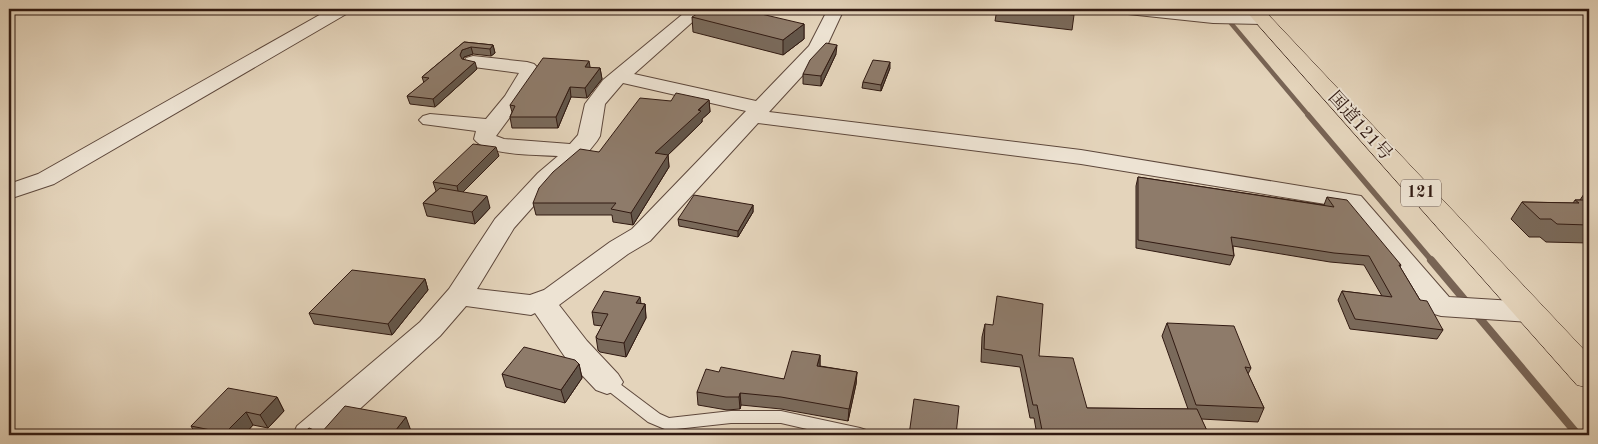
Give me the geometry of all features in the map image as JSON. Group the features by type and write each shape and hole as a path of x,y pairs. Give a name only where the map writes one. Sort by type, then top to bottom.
{"highway":[{"name":"国道121号","path":"1257,14 1589,376"}],"street":[{"path":"9,192 46,179 342,9"},
{"path":"309,435 430,329 459,296 504,224 546,178 577,151 589,136 595,104 610,84 699,9"},
{"path":"459,296 531,305 542,302 554,297 619,248 641,235 817,48 836,9"},
{"path":"1128,9 1213,18 1257,14"},
{"path":"473,62 528,68 530,70 514,98 485,134 485,139 489,142 501,144 577,151"},
{"path":"619,76 756,112 1081,157 1352,201 1441,306 1531,312"},
{"path":"430,120 491,126"},
{"path":"542,302 576,349 607,382"}],"lane":[{"path":"607,382 654,418 667,424 680,424 694,420 731,416 781,417 860,435"}],"building":[{"path":"705,9 740,9 804,24 783,40 692,17"},
{"path":"1012,9 1075,9 1074,15"},
{"path":"464,42 493,45 490,49 471,47 462,50 460,55 462,59 475,62 433,99 407,96 429,78 422,77"},
{"path":"826,43 837,45 821,76 803,74 810,60"},
{"path":"543,58 589,61 585,67 600,68 585,88 570,87 556,117 510,117 515,106 510,105"},
{"path":"873,60 890,62 881,85 863,82"},
{"path":"676,93 709,100 698,110 701,111 655,153 668,155 631,213 611,209 616,203 533,203 539,188 553,172 580,149 599,152 640,98 671,101"},
{"path":"473,144 496,147 457,186 433,182"},
{"path":"1138,177 1334,207 1327,197 1347,200 1401,265 1399,265 1420,300 1427,301 1443,330 1355,319 1342,291 1392,297 1369,256 1334,253 1231,237 1234,256 1138,240"},
{"path":"440,188 487,196 472,212 423,203"},
{"path":"694,195 753,205 738,231 678,219"},
{"path":"1575,200 1589,200 1589,225 1557,224 1551,219 1540,219 1522,202 1579,203"},
{"path":"352,270 425,279 388,324 309,313"},
{"path":"604,291 640,297 636,303 645,304 624,343 598,339 596,337 608,314 592,312"},
{"path":"997,296 1043,304 1039,356 1073,358 1087,408 1197,409 1209,435 1043,435 1037,405 1033,405 1022,355 984,349 985,324 993,325"},
{"path":"1167,323 1234,326 1251,368 1245,367 1264,408 1196,405"},
{"path":"524,347 575,360 579,364 561,390 502,374"},
{"path":"792,351 820,355 817,366 857,372 849,409 781,397 740,393 739,397 726,397 697,392 706,369 719,372 721,367 784,379"},
{"path":"228,388 277,397 260,415 246,412 225,433 191,426"},
{"path":"914,399 959,406 956,435 909,435"},
{"path":"345,406 406,417 392,435 301,435 309,428 321,433"}],"waterway":[{"path":"1219,9 1309,116"},
{"path":"1308,115 1432,261"},
{"path":"1431,260 1468,304"},
{"path":"1476,314 1578,435"}]}
